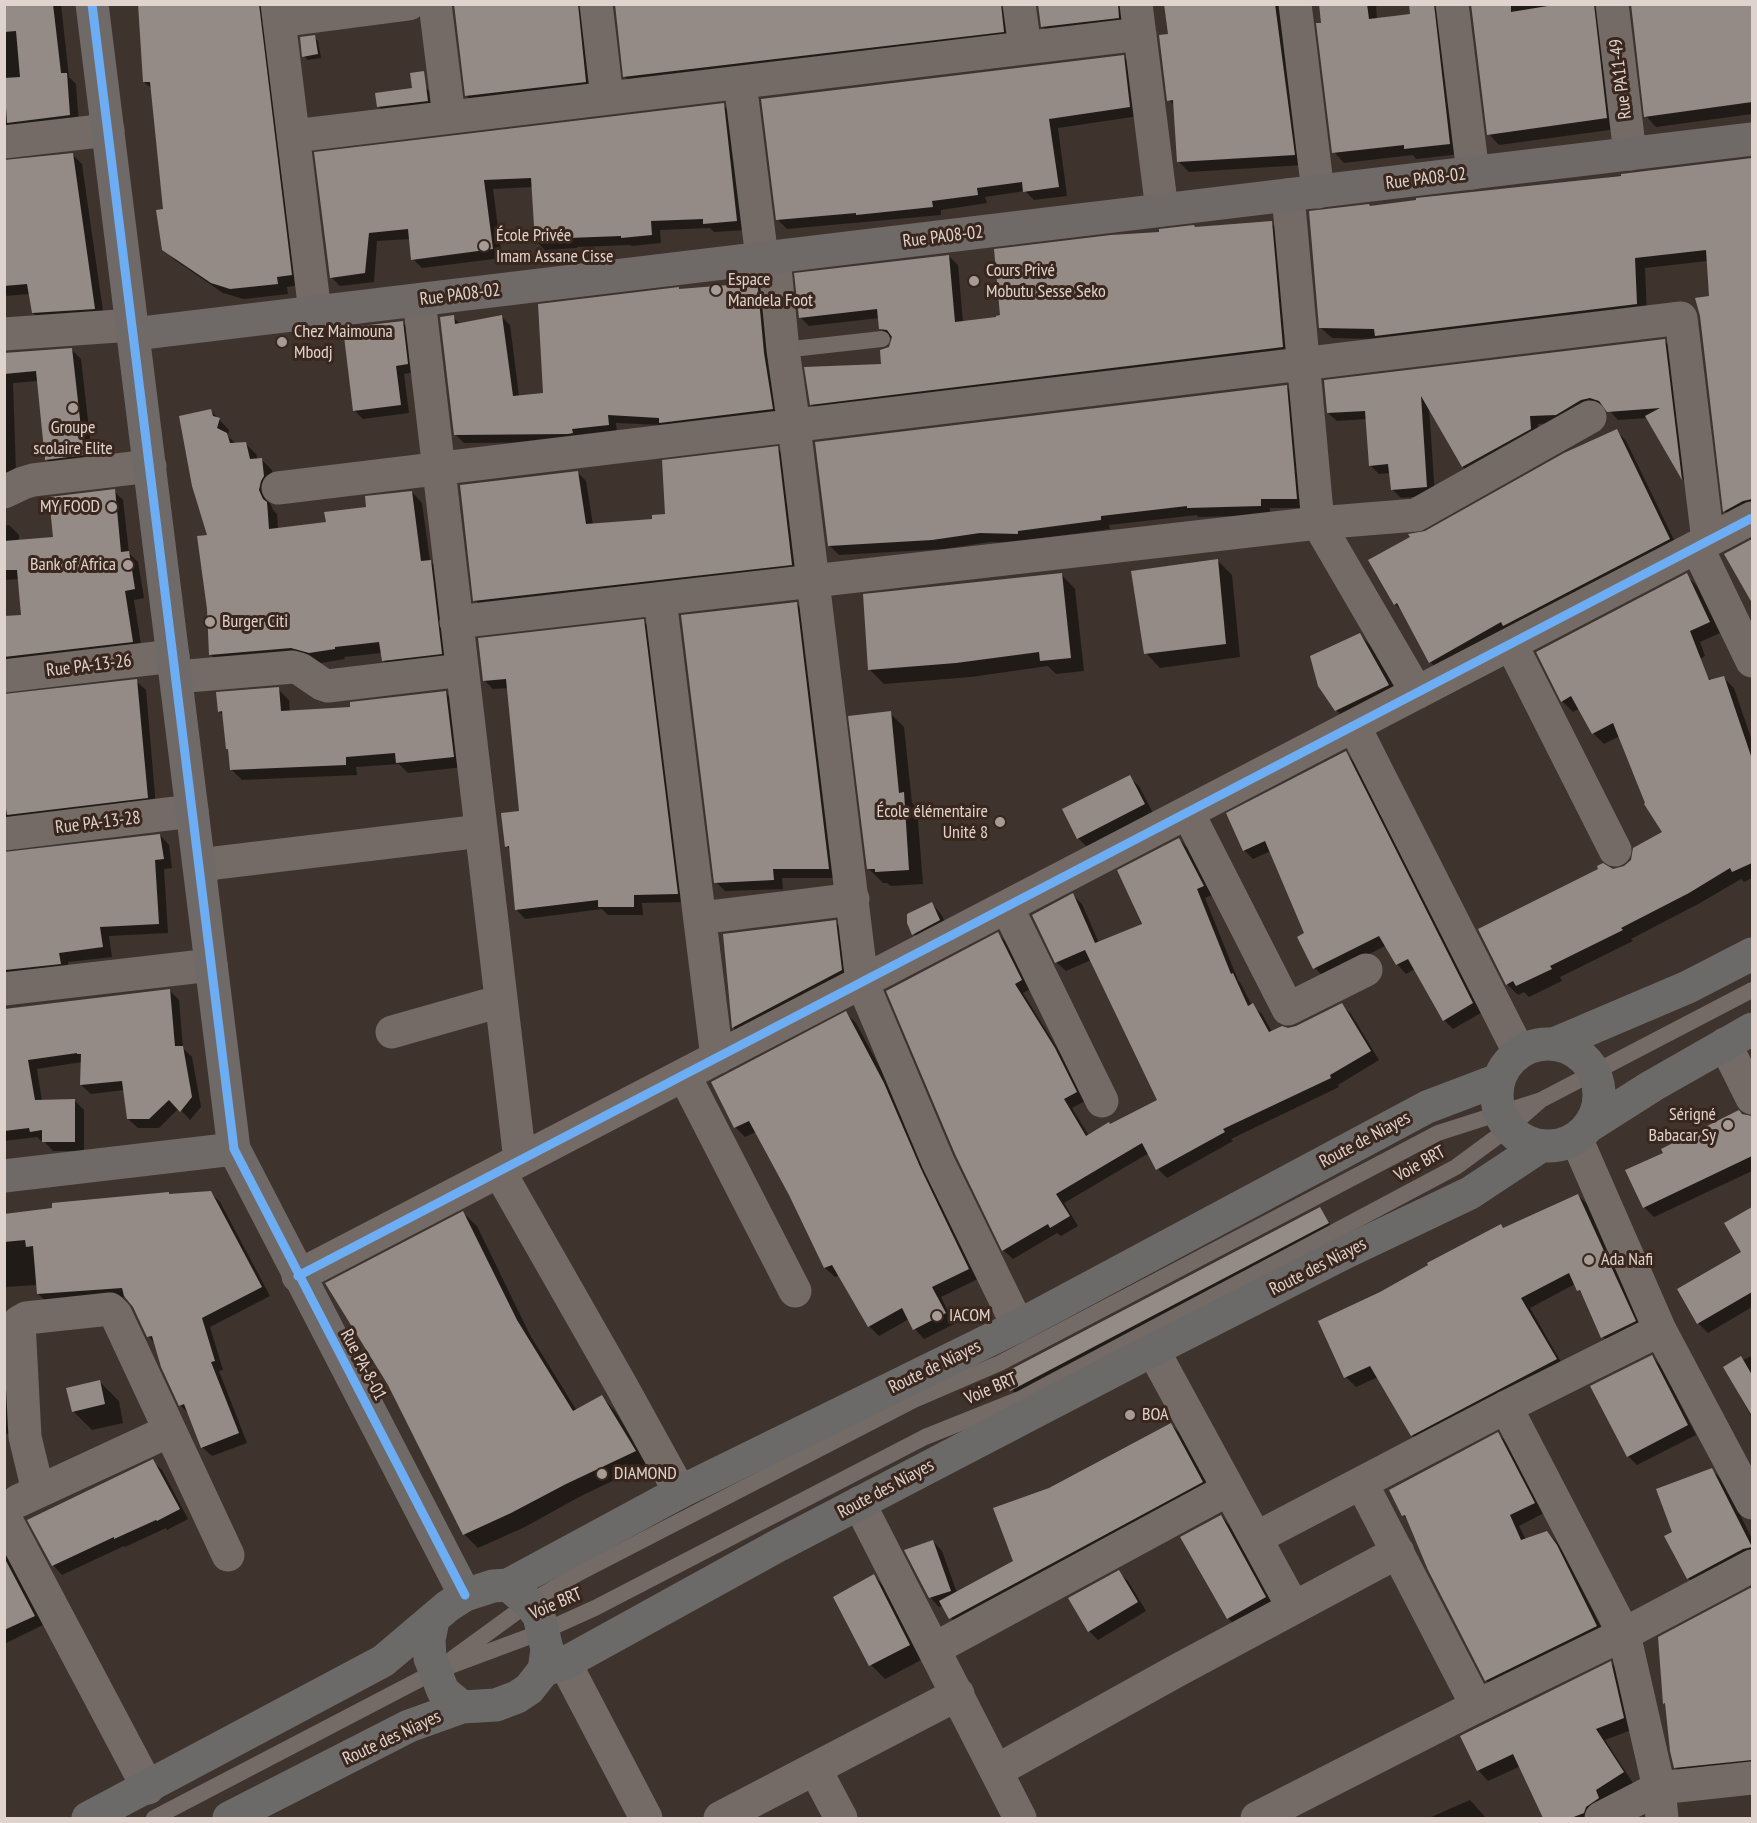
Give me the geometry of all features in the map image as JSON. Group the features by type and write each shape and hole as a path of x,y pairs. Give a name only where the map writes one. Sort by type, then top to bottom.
{"main road":[{"path":"1738,1037 1653,1086 1559,1145 1541,1146 1524,1141 1504,1121 1496,1098 1498,1080 1506,1065 1519,1052 1536,1045 1554,1044 1688,987 1752,954"},
{"path":"1554,1044 1571,1050 1585,1060 1595,1072 1599,1092 1597,1110 1582,1132"},
{"name":"Route de Niayes","path":"465,1595 494,1586 527,1606 680,1492 1018,1326 1426,1107 1498,1080"},
{"name":"Route des Niayes","path":"232,1818 409,1726 462,1707 496,1705 517,1697 554,1666 859,1503 1153,1350 1346,1252 1470,1193 1541,1146"},
{"path":"88,1818 151,1803 383,1661 465,1595"},
{"path":"527,1606 554,1666"},
{"path":"433,1620 429,1640 434,1672 443,1691 462,1707"}],"street":[{"name":"Rue PA-8-01","path":"93,4 234,1149 465,1595"},
{"path":"315,312 278,13 409,4"},
{"path":"435,4 448,117"},
{"path":"596,4 607,98"},
{"path":"1019,4 1025,48"},
{"path":"1295,4 1303,193 1303,364 1318,523 1417,693"},
{"path":"1452,4 1473,173"},
{"name":"Rue PA11-49","path":"1612,4 1630,154"},
{"path":"294,136 1025,48 1138,19 1162,210"},
{"path":"740,82 794,426 862,982 938,1162 1018,1326"},
{"path":"4,142 108,130"},
{"name":"Rue PA08-02","path":"133,329 419,300 1752,139"},
{"path":"419,300 501,1002 509,1166 621,1385 680,1492"},
{"path":"278,488 1681,318 1703,544 1752,661"},
{"path":"4,334 133,329"},
{"path":"456,622 1318,523 1416,515 1590,417"},
{"path":"4,492 33,480 150,466"},
{"path":"298,1276 1752,518"},
{"path":"660,599 717,1058"},
{"path":"1511,644 1615,850"},
{"name":"Rue PA-13-26","path":"4,676 174,667 293,667 328,686 462,670"},
{"path":"1354,726 1519,1052"},
{"name":"Rue PA-13-28","path":"4,834 192,811"},
{"path":"1188,813 1288,1009 1366,970"},
{"path":"199,865 481,831"},
{"path":"700,918 853,899"},
{"path":"1007,906 1102,1101"},
{"path":"4,990 211,965"},
{"path":"392,1032 501,1002"},
{"path":"1738,1037 1752,1098"},
{"path":"684,1075 795,1291"},
{"path":"1582,1132 1660,1330 1744,1466 1752,1503"},
{"path":"4,1176 234,1149"},
{"path":"38,1491 15,1438 18,1322 26,1318 102,1308 110,1309 116,1315 228,1555"},
{"path":"1256,1538 1506,1407 1660,1330"},
{"path":"1153,1350 1293,1607"},
{"path":"1506,1407 1624,1634 1660,1803"},
{"path":"4,1507 169,1431"},
{"path":"1362,1484 1477,1706"},
{"path":"934,1649 1229,1489"},
{"path":"859,1503 996,1771 1010,1815"},
{"path":"4,1516 151,1803"},
{"path":"996,1771 1293,1607 1398,1552"},
{"path":"1257,1818 1624,1634 1752,1566"},
{"path":"554,1666 646,1818"},
{"path":"720,1818 958,1694"},
{"path":"815,1769 841,1818"},
{"path":"1601,1818 1752,1778"}],"lane":[{"path":"783,350 882,339"},
{"name":"Voie BRT","path":"434,1672 527,1606 595,1608 925,1437 1020,1399 1456,1167 1504,1121 1752,990"},
{"name":"Voie BRT","path":"151,1803 434,1672 527,1606 577,1574 914,1400 1000,1363 1438,1133 1504,1121"}],"building":[{"path":"4,4 53,4 61,73 67,73 70,115 7,123 4,78 20,77 16,31 4,32"},
{"path":"138,4 259,4 292,275 277,277 278,284 230,289 211,283 162,250 156,210 163,209 150,82 143,82"},
{"path":"454,4 578,4 586,82 465,96"},
{"path":"615,4 1001,4 1004,32 623,77"},
{"path":"1038,4 1118,4 1119,18 1041,27"},
{"path":"1164,4 1275,4 1295,155 1177,162 1173,100 1167,101 1159,35 1168,34"},
{"path":"1319,4 1367,4 1369,19 1410,14 1409,4 1434,4 1450,144 1404,149 1404,145 1332,153 1316,23 1321,23"},
{"path":"1471,4 1511,4 1511,12 1560,4 1594,4 1607,118 1487,135"},
{"path":"1631,4 1752,4 1752,102 1644,117"},
{"path":"315,35 318,54 302,57 300,37"},
{"path":"1124,55 1130,107 1049,119 1059,187 1023,192 1022,182 977,188 978,195 932,201 933,207 776,220 761,99"},
{"path":"424,71 428,101 377,107 375,93 412,88 410,73"},
{"path":"724,103 737,221 703,224 703,219 651,221 652,235 621,238 621,236 568,238 568,240 535,242 531,178 484,180 493,249 411,260 408,229 369,233 365,273 330,278 314,152"},
{"path":"73,153 95,309 32,313 27,284 4,286 4,160"},
{"path":"1752,158 1752,499 1743,501 1723,512 1700,316 1695,298 1709,296 1706,250 1635,258 1637,304 1375,336 1374,329 1319,328 1309,211 1369,204 1370,206 1416,200 1416,198 1621,176 1621,174"},
{"path":"1272,221 1283,347 810,405 804,367 881,364 880,350 889,347 892,337 887,330 879,329 877,309 799,318 794,273 949,255 955,322 1000,315 994,249 1111,235 1159,232 1159,229 1194,225 1195,227"},
{"path":"757,278 764,353 773,409 659,423 659,418 608,415 609,425 572,429 573,433 568,434 454,435 440,317 454,315 455,324 502,315 513,396 543,393 538,304 679,287 679,289 729,285 728,281"},
{"path":"403,321 408,364 396,366 401,405 353,411 343,328"},
{"path":"1665,339 1682,480 1645,416 1660,408 1607,412 1599,401 1590,398 1581,400 1556,415 1530,416 1531,429 1462,467 1421,396 1427,487 1391,490 1388,464 1369,466 1365,411 1327,413 1324,380"},
{"path":"72,348 84,455 45,460 36,371 4,374 4,353"},
{"path":"1287,385 1297,499 1261,499 1261,506 1187,508 1187,506 1101,516 1101,520 1018,531 1018,534 980,533 932,540 828,546 815,442"},
{"path":"211,409 213,416 220,418 217,428 227,433 230,443 246,442 250,459 262,458 264,476 259,490 267,502 269,529 326,522 324,512 366,507 365,496 412,491 421,561 431,560 442,654 382,661 379,642 335,647 335,649 309,653 291,648 209,655 207,609 197,536 207,535 192,486 179,416"},
{"path":"1617,429 1670,539 1503,626 1501,622 1429,663 1397,603 1394,605 1368,560 1410,537 1408,534 1425,531 1564,453"},
{"path":"778,446 792,565 473,601 460,485 578,471 586,524 652,519 652,515 665,514 662,460"},
{"path":"115,489 121,552 129,551 135,589 125,591 133,642 4,657 4,616 21,615 17,570 4,570 4,541 53,537 49,497"},
{"path":"1752,539 1752,603 1724,554"},
{"path":"1218,559 1226,644 1144,654 1131,571"},
{"path":"1062,573 1071,658 1040,661 1039,652 956,663 868,670 863,594"},
{"path":"1687,573 1710,622 1690,631 1709,680 1724,676 1752,759 1752,863 1732,872 1730,868 1689,893 1621,928 1623,930 1550,966 1552,969 1516,986 1513,981 1506,985 1478,929 1598,869 1597,866 1603,863 1613,869 1624,866 1631,860 1633,848 1662,832 1644,804 1613,723 1592,734 1571,696 1561,702 1536,652"},
{"path":"797,602 829,869 773,869 774,880 714,883 681,615"},
{"path":"644,619 678,894 634,895 634,907 598,907 598,900 515,910 509,846 505,847 501,813 519,811 506,679 483,681 478,638"},
{"path":"1360,633 1389,685 1335,711 1318,686 1310,656"},
{"path":"137,679 148,798 7,815 4,797 4,694"},
{"path":"279,687 281,711 350,707 350,702 446,691 454,757 396,763 395,753 346,757 346,765 230,770 222,711 218,712 216,692"},
{"path":"891,711 899,793 904,792 909,870 875,872 875,869 867,869 848,716"},
{"path":"1346,751 1473,1003 1443,1021 1408,959 1396,965 1379,936 1313,969 1297,937 1304,933 1265,841 1243,851 1226,813"},
{"path":"1130,775 1145,804 1077,839 1062,809"},
{"path":"160,834 164,859 155,860 159,924 100,927 103,947 59,953 61,964 5,970 4,852"},
{"path":"1179,838 1204,886 1197,889 1231,974 1233,973 1248,1006 1253,1003 1269,1032 1282,1026 1288,1028 1296,1026 1342,1003 1371,1051 1330,1075 1331,1078 1223,1129 1225,1132 1156,1170 1142,1143 1056,1194 1070,1216 1050,1228 1048,1224 1002,1251 955,1154 886,991 998,932 1022,980 1015,984 1055,1048 1077,1092 1064,1099 1086,1136 1109,1122 1110,1124 1157,1100 1085,950 1055,963 1032,915 1073,893 1095,943 1142,924 1117,870"},
{"path":"932,902 940,920 912,935 907,923 907,914"},
{"path":"836,920 842,970 732,1028 723,934"},
{"path":"170,989 175,1046 183,1046 192,1097 180,1112 169,1100 149,1119 127,1119 122,1081 80,1085 81,1054 77,1053 28,1060 35,1100 75,1099 75,1142 42,1142 42,1130 30,1132 29,1128 4,1131 4,1009"},
{"path":"846,1011 884,1083 921,1169 969,1269 932,1287 946,1313 913,1330 902,1308 868,1327 832,1265 824,1268 789,1195 749,1121 734,1128 711,1082"},
{"path":"1739,1110 1742,1114 1752,1116 1752,1156 1643,1208 1625,1170 1663,1153 1661,1149"},
{"path":"211,1191 262,1287 202,1318 215,1361 211,1362 239,1433 201,1448 184,1404 179,1406 161,1367 152,1336 147,1337 133,1307 124,1296 122,1288 37,1294 33,1246 26,1247 25,1240 4,1242 4,1214 52,1208 52,1203 169,1192 169,1194"},
{"path":"1578,1194 1636,1321 1601,1338 1580,1290 1577,1291 1569,1273 1521,1298 1557,1359 1411,1436 1370,1366 1344,1378 1318,1321 1380,1292 1428,1265 1427,1263 1501,1224 1503,1228"},
{"path":"1320,1207 1329,1223 1010,1391 1002,1374"},
{"path":"1752,1207 1752,1292 1697,1324 1677,1289 1741,1252 1724,1223"},
{"path":"463,1211 517,1320 573,1411 602,1395 636,1451 463,1535 388,1385 325,1283"},
{"path":"1652,1355 1688,1425 1627,1457 1590,1386"},
{"path":"1741,1356 1752,1375 1752,1416 1723,1367"},
{"path":"100,1380 105,1404 72,1412 66,1388"},
{"path":"1171,1423 1203,1482 949,1619 939,1601 1013,1561 993,1508 1049,1488"},
{"path":"1498,1432 1535,1503 1510,1515 1521,1540 1547,1531 1557,1545 1597,1626 1485,1681 1428,1570 1405,1515 1402,1516 1389,1490"},
{"path":"153,1459 180,1509 52,1566 27,1520"},
{"path":"1712,1468 1752,1547 1743,1549 1687,1579 1664,1536 1672,1532 1656,1489"},
{"path":"1221,1515 1266,1597 1227,1619 1180,1537"},
{"path":"933,1540 951,1591 929,1598 904,1550"},
{"path":"4,1557 35,1616 4,1630"},
{"path":"1119,1570 1138,1602 1088,1632 1068,1598"},
{"path":"874,1574 910,1645 869,1666 833,1597"},
{"path":"1752,1587 1752,1760 1674,1768 1665,1703 1663,1704 1658,1637"},
{"path":"1611,1661 1624,1718 1596,1729 1624,1772 1596,1790 1599,1798 1586,1807 1584,1813 1571,1818 1543,1818 1513,1754 1477,1771 1460,1736"}],"cycle path":[{"path":"92,4 234,1149 465,1595"},
{"path":"298,1276 1752,518"}],"place":[{"name":"École Privée Imam Assane Cisse","path":"484,246"},
{"name":"Cours Privé Mobutu Sesse Seko","path":"974,281"},
{"name":"Espace Mandela Foot","path":"716,290"},
{"name":"Chez Maimouna Mbodj","path":"282,342"},
{"name":"Groupe scolaire Elite","path":"73,408"},
{"name":"MY FOOD","path":"112,507"},
{"name":"Bank of Africa","path":"128,565"},
{"name":"Burger Citi","path":"210,622"},
{"name":"École élémentaire Unité 8","path":"1000,822"},
{"name":"Sérigné Babacar Sy","path":"1728,1125"},
{"name":"Ada Nafi","path":"1589,1260"},
{"name":"IACOM","path":"937,1316"},
{"name":"BOA","path":"1130,1415"},
{"name":"DIAMOND","path":"602,1474"}]}
